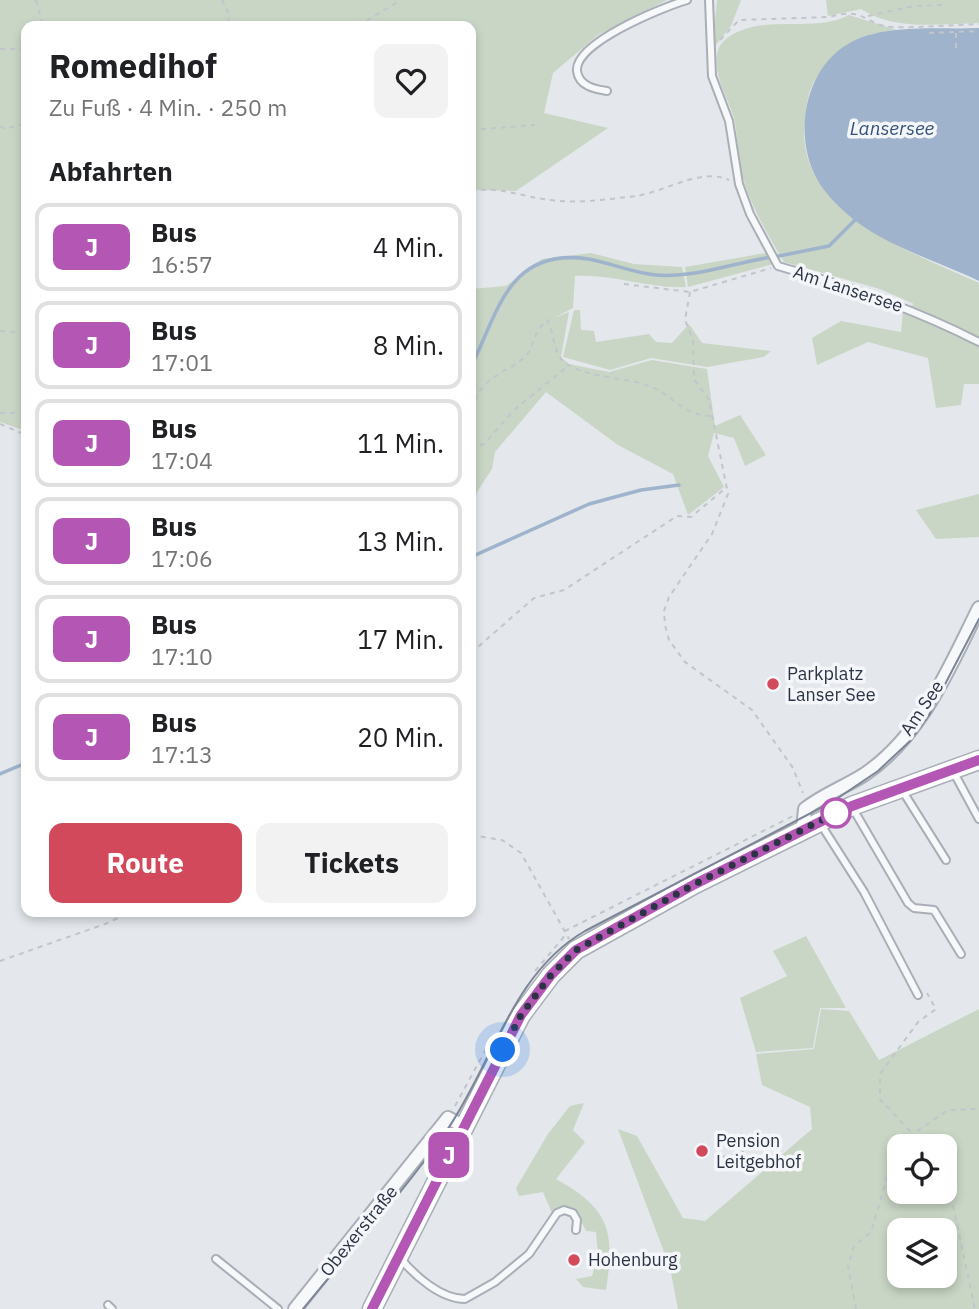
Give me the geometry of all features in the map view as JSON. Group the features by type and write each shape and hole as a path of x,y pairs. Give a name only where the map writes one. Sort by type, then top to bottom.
{"main road":[{"path":"372,1309 399,1257 456,1122 521,1015 551,975 576,950 809,820 979,760"}],"street":[{"name":"Am See","path":"809,820 822,796 865,773 907,735 924,713 979,608"},
{"name":"Obexerstraße","path":"295,1309 456,1122"}],"lane":[{"path":"607,91 589,86 580,80 577,66 583,53 606,37 687,0"},
{"name":"Am Lansersee","path":"709,0 712,76 729,121 739,184 750,214 778,266 849,286 909,309 979,342"},
{"path":"952,770 979,818"},
{"path":"901,788 946,860"},
{"path":"852,806 908,904 915,908 934,910 961,954"},
{"path":"809,820 864,892 918,995"},
{"path":"399,1257 424,1281 465,1299 495,1282 529,1254 561,1211 569,1211 576,1216 576,1230"},
{"path":"216,1259 278,1309"}],"path":[{"path":"36,0 42,21"},
{"path":"222,0 229,14 228,21"},
{"path":"366,21 401,0"},
{"path":"867,17 877,12 914,6 943,5"},
{"path":"710,60 722,37 734,29 738,20 830,17 844,13 867,17 890,27 979,24"},
{"path":"929,33 979,31"},
{"path":"956,32 956,48"},
{"path":"0,49 21,49"},
{"path":"0,126 5,128 21,124"},
{"path":"476,130 535,125"},
{"path":"476,191 516,191 550,200 596,201 651,194 710,175 739,184"},
{"path":"624,284 690,292 778,266"},
{"path":"690,292 685,320 693,340 694,379 709,400 728,487 712,534 668,597 664,611 665,625 669,640 685,662 752,710 793,768 803,789 809,820"},
{"path":"476,402 477,394 501,370 528,354 536,330 547,320 553,329 556,352 568,366 652,386 679,407 699,415 712,416"},
{"path":"0,331 21,333"},
{"path":"476,448 485,443 514,410 568,366"},
{"path":"0,413 21,413"},
{"path":"0,424 21,433"},
{"path":"476,649 534,598 564,590 677,516 691,517 728,487"},
{"path":"476,836 502,840 521,853 576,950"},
{"path":"0,961 121,917"},
{"path":"911,982 922,984 936,1009 918,1022 880,1074 880,1099 914,1133 948,1110 977,1110"},
{"path":"722,1157 742,1154 745,1145 741,1133"},
{"path":"856,1309 848,1266 854,1246 871,1232 887,1181"},
{"path":"953,1204 975,1309"}],"green space":[{"path":"0,0 667,0 598,35 553,73 544,113 608,128 516,191 476,190 476,21 21,21 21,429 0,422"},
{"path":"717,0 741,0 731,26 712,50"},
{"path":"826,0 979,0 979,23 918,25 888,21 861,9 828,16"},
{"name":"Lansersee","path":"849,15 897,30 871,35 849,44 823,69 812,85 808,100 805,121 806,153 818,180 838,204 863,225 892,243 979,283 979,384 964,384 961,405 936,408 928,358 868,342 817,365 812,338 841,321 901,332 903,311 914,304 880,289 784,262 754,207 741,171 734,118 721,84 716,61 718,50 724,41 735,33 763,25 821,23"},
{"path":"591,253 634,264 682,267 686,287 575,276 573,308 554,318 569,312 561,357 569,364 609,372 652,360 707,369 715,426 740,415 766,455 745,466 734,438 714,433 708,456 724,487 688,515 673,474 618,445 546,392 495,452 492,469 476,493 476,289 506,286 542,259"},
{"path":"766,253 773,264 688,287 685,267"},
{"path":"574,310 580,310 581,330 594,331 596,342 649,334 656,342 672,343 689,324 702,343 771,351 764,357 707,367 651,358 610,370 563,357"},
{"path":"979,494 979,537 936,539 916,510"},
{"path":"806,936 846,1008 820,1008 813,1048 756,1052 740,998 787,976 773,951"},
{"path":"821,1009 849,1011 879,1060 979,1009 979,1309 678,1309 670,1268 618,1129 637,1136 683,1218 705,1221 812,1129 810,1107 762,1085 756,1054 814,1049"},
{"path":"584,1103 573,1130 585,1142 556,1179 588,1201 605,1224 610,1252 606,1290 583,1287 576,1279 592,1276 598,1256 596,1232 586,1231 576,1210 562,1207 552,1213 543,1192 519,1196 516,1188 548,1134 570,1106"}],"water":[{"name":"Lansersee","path":"979,28 979,281 892,243 846,213 818,181 810,164 805,126 812,88 821,70 848,44 862,37 894,30"}],"waterway":[{"path":"774,257 829,246 855,220"},
{"path":"476,356 510,288 523,274 540,263 561,258 588,259 647,274 671,275 700,272 772,257"},
{"path":"476,555 589,504 641,490 679,485"},
{"path":"0,774 21,765"}],"tram line":[{"path":"303,1309 395,1199 447,1130 521,995 560,949 585,931 832,802 878,771 910,741 929,715 979,619"}],"bus line":[{"name":"J","path":"372,1309 521,1015 551,975 576,950 695,884 819,821 852,806 979,760"}],"place":[{"name":"Parkplatz Lanser See","path":"773,684"},
{"name":"Pension Leitgebhof","path":"702,1151"},
{"name":"Hohenburg","path":"574,1260"}],"route":[{"path":"503,1050 521,1015 551,975 576,950 695,884 836,813"}]}
